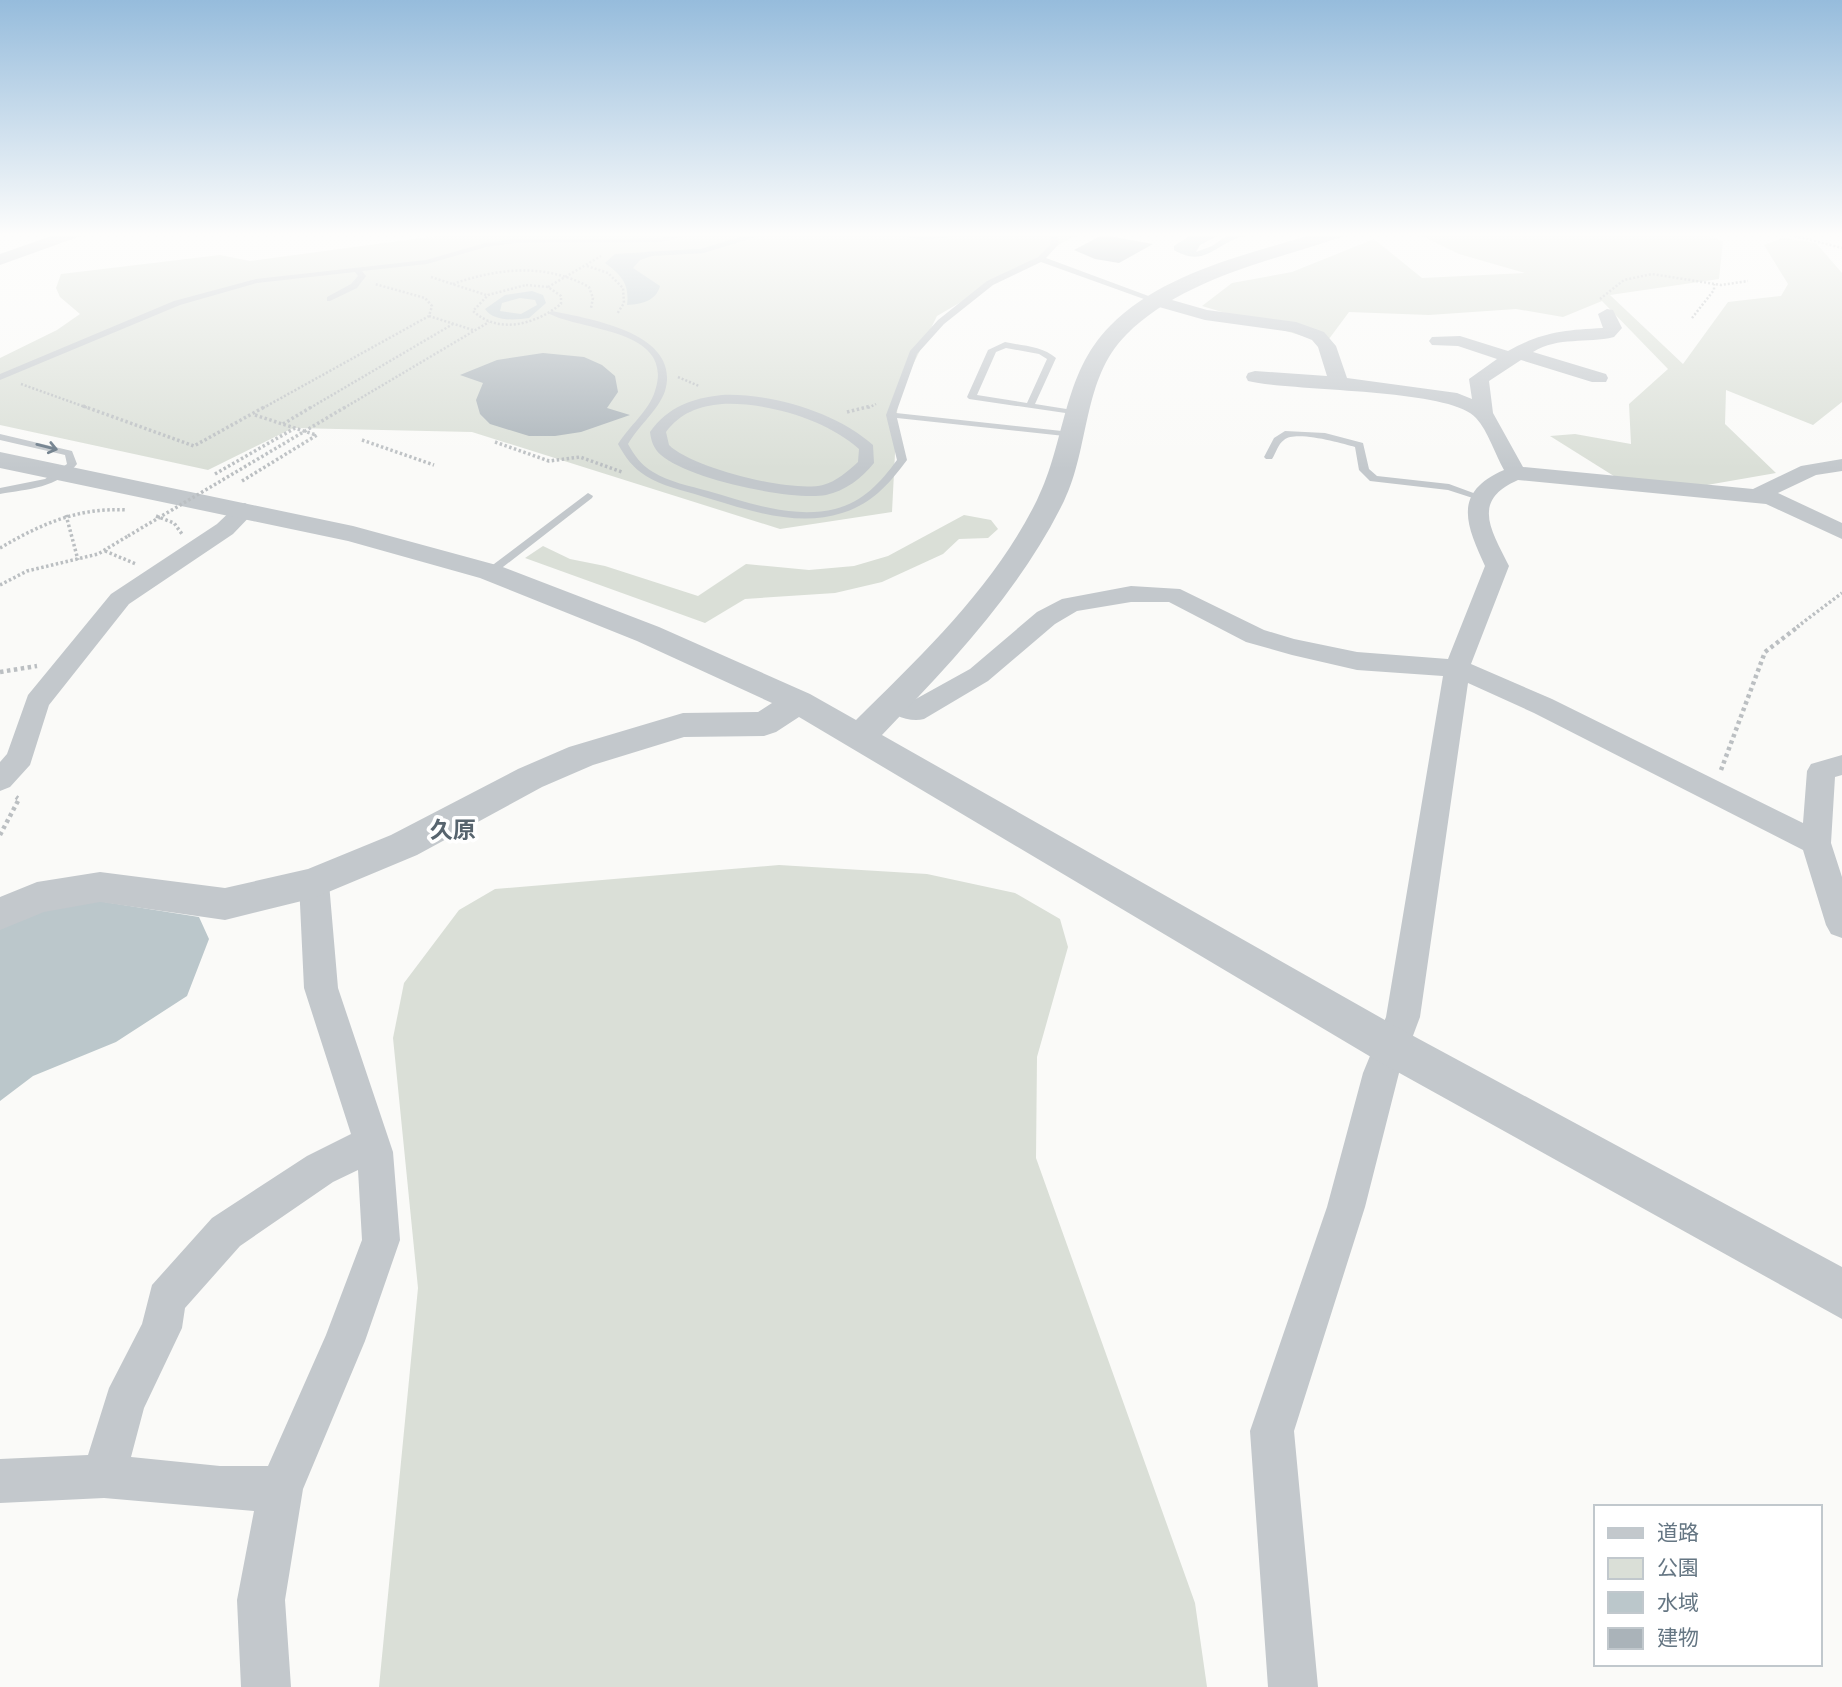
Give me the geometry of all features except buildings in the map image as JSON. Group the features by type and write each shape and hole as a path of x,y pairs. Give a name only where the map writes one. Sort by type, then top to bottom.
{"street":[{"path":"858,738 978,612 1020,557 1067,463 1081,391 1097,356 1118,330 1142,312"},
{"path":"1192,312 1205,316 1296,327 1318,336 1326,346 1339,383"},
{"path":"1516,472 1483,413 1479,379 1540,340 1562,335 1608,333 1613,328 1607,314"},
{"path":"1438,341 1460,341 1599,378"},
{"path":"1255,377 1339,383 1457,398 1483,413"},
{"path":"733,399 840,427 854,434 867,448 866,463 839,485 810,493 770,488 676,458 659,444 658,432 666,421 686,408 703,402 733,399"},
{"path":"0,460 353,534 490,572 648,634 798,702 1391,1046 1842,1294"},
{"path":"1756,496 1790,481 1804,471 1827,464 1842,465"},
{"path":"1293,1687 1272,1431 1346,1207 1391,1046 1403,1017 1457,668 1497,566 1476,516 1482,498 1501,477 1516,472 1779,500 1842,532"},
{"path":"5,786 20,758 37,702 120,599 182,555 225,529 245,510"},
{"path":"894,702 915,712 979,675 1046,618 1071,604 1131,594 1172,594 1191,601 1255,636 1292,647 1357,661 1457,668 1543,706 1816,843"},
{"path":"0,914 37,898 100,887 225,904 314,883 404,845 530,778 581,756 683,724 764,724 798,702"},
{"path":"1842,765 1821,771 1816,843 1842,925"},
{"path":"266,1687 261,1600 281,1489 344,1341 381,1240 372,1143 321,988 314,883"},
{"path":"104,1476 124,1403 162,1328 166,1299 226,1232 320,1169 372,1143"},
{"path":"0,1481 104,1476 220,1488 281,1489"}],"lane":[{"path":"0,377 161,312"},
{"path":"552,313 636,338 659,358 664,379 659,394 632,426 623,444 632,463 655,478 765,513 792,516 820,514 870,499 890,482 902,460 891,415 913,353 954,312"},
{"path":"1030,406 1052,359 1050,354 997,346 992,350 972,397 1030,406 1073,424"},
{"path":"891,415 1073,424"},
{"path":"1269,457 1277,440 1286,433 1345,439 1360,445 1364,470 1374,479 1449,487 1482,498"},
{"path":"0,437 69,453 72,464 64,474 50,481 0,491"},
{"path":"490,572 588,496"}],"path":[{"path":"429,316 430,312"},
{"path":"474,312 488,322 506,324 534,321 552,313"},
{"path":"578,320 586,312"},
{"path":"604,327 617,312"},
{"path":"1692,318 1697,312"},
{"path":"32,388 194,446 429,316 474,330"},
{"path":"0,585 27,571 78,560 104,550 488,322"},
{"path":"283,424 453,324"},
{"path":"699,392 706,390"},
{"path":"843,413 862,411 879,402"},
{"path":"242,481 317,435 254,414"},
{"path":"215,474 295,428"},
{"path":"362,440 434,465"},
{"path":"495,442 549,461 580,457 619,472 643,470"},
{"path":"0,548 66,515 110,508 135,511"},
{"path":"147,513 174,523 182,536 182,555"},
{"path":"66,515 78,560"},
{"path":"104,550 157,573"},
{"path":"1718,794 1717,781 1765,652 1842,593"},
{"path":"0,835 19,799 5,786"}],"green space":[{"path":"77,312 944,312 937,316 898,395 892,512 780,529 472,432 293,428 208,470 0,425 0,358 57,330 80,314"},
{"path":"1221,312 1476,312 1429,315 1349,312 1326,343"},
{"path":"1532,312 1576,312 1563,317"},
{"path":"1612,312 1628,312 1683,364 1721,312 1842,312 1842,402 1813,425 1726,390 1725,424 1776,473 1707,485 1625,483 1550,436 1575,434 1631,444 1629,404 1668,369"},
{"path":"964,515 991,520 998,529 988,538 959,539 943,554 882,582 835,593 745,599 705,623 525,558 543,546 570,559 605,566 698,596 746,564 809,570 854,566 888,556"},
{"path":"779,865 927,874 1015,893 1060,919 1068,947 1037,1057 1036,1158 1195,1603 1207,1687 379,1687 418,1288 393,1038 404,983 459,910 495,889"}],"water":[{"path":"536,312 523,319 499,318 489,313"},
{"path":"92,900 199,917 209,939 187,996 116,1042 33,1076 0,1101 0,927 21,916"}],"district":[{"name":"久原","path":"453,830"}]}
